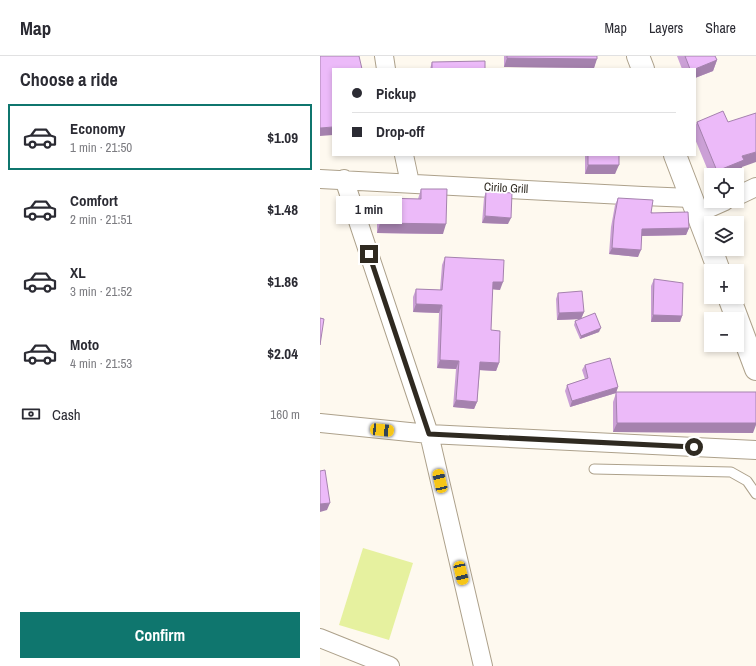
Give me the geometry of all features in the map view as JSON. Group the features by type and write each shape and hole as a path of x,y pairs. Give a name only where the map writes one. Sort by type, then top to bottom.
{"main road":[{"path":"638,56 643,68"},
{"path":"675,156 704,231"},
{"path":"732,304 756,369"}],"street":[{"path":"384,56 386,68"},
{"path":"404,156 410,183"},
{"name":"Cirilo Grill","path":"320,179 344,179 644,196 694,205"},
{"path":"344,179 429,434 483,666"},
{"path":"744,193 756,187"},
{"path":"694,205 704,204"},
{"path":"320,423 429,434 756,450"},
{"path":"320,638 390,666"}],"lane":[{"path":"594,469 731,472 746,481 756,494"}],"green space":[{"path":"363,548 413,563 389,640 339,625"}],"building":[{"path":"320,56 359,56 362,68 332,68 332,127 320,128"},
{"path":"507,56 597,56 597,59 507,58"},
{"path":"685,56 715,56 717,60 696,69 690,68"},
{"path":"485,61 485,68 432,68 432,62"},
{"path":"723,111 728,122 756,113 756,152 742,156 744,160 724,168 716,168 697,122"},
{"path":"588,156 619,156 619,165 588,165"},
{"path":"421,189 447,189 446,224 380,223 381,198 421,199"},
{"path":"486,191 512,193 511,218 485,216"},
{"path":"618,198 653,200 651,213 688,212 689,228 642,229 641,250 612,248 614,220"},
{"path":"445,257 504,260 503,282 493,282 491,330 500,331 499,363 480,362 477,402 456,400 459,361 440,360 442,305 416,304 416,289 442,290"},
{"path":"654,279 683,283 682,316 653,315"},
{"path":"582,291 584,312 559,313 558,293"},
{"path":"595,313 601,328 581,336 575,321"},
{"path":"320,318 324,319 320,345"},
{"path":"610,358 618,387 572,401 567,385 588,378 585,365"},
{"path":"616,392 756,392 756,423 617,423"},
{"path":"325,470 330,503 320,504 320,471"}],"route":[{"path":"369,254 429,434 694,447"}]}
